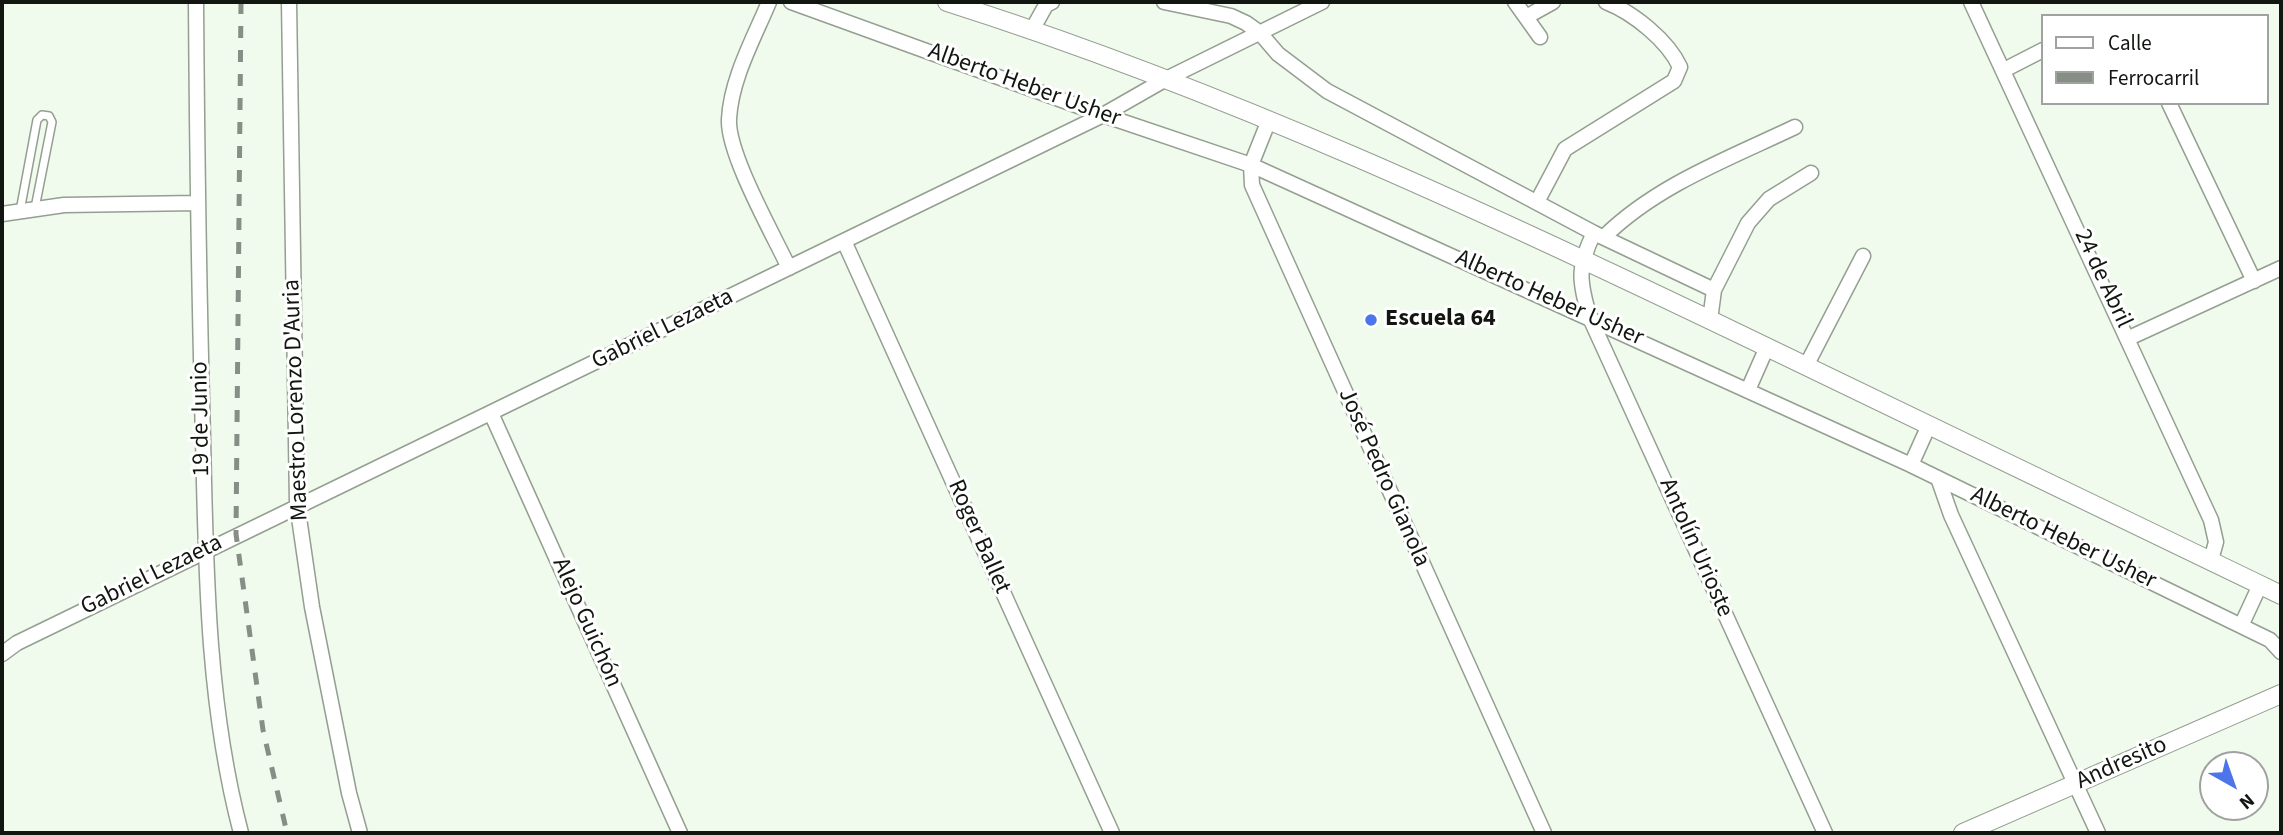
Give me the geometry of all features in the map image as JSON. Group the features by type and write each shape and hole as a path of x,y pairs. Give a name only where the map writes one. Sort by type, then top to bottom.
{"street":[{"name":"19 de Junio","path":"196,2 197,203 206,551 216,709 241,833"},
{"name":"Maestro Lorenzo D'Auria","path":"289,2 297,504 315,620 349,793 360,833"},
{"path":"769,2 734,91 729,132 789,268"},
{"name":"Alberto Heber Usher","path":"791,2 1103,115 1251,165 1938,478 2270,640 2281,652"},
{"name":"Alberto Heber Usher","path":"947,2 971,6 1269,120 1581,258 2281,595"},
{"path":"1032,30 1046,5 1052,2"},
{"path":"1164,2 1212,7 1231,16 1260,33 1278,54 1327,91 1537,202 1714,290"},
{"name":"Gabriel Lezaeta","path":"2,654 17,643 297,504 491,413 1103,115 1166,79 1322,2"},
{"path":"1515,2 1540,37"},
{"path":"1526,17 1553,2"},
{"path":"1537,202 1565,149 1674,81 1680,67 1675,56 1641,23 1606,2"},
{"name":"24 de Abril","path":"1971,2 2129,338 2211,520 2216,542 2211,560"},
{"path":"2004,70 2042,51"},
{"path":"2170,105 2254,281"},
{"path":"1251,165 1269,120"},
{"path":"1581,258 1600,234 1628,214 1795,127"},
{"name":"José Pedro Gianola","path":"1251,165 1252,185 1257,198 1545,833"},
{"path":"1710,320 1714,290 1748,223 1769,199 1811,173"},
{"path":"2,214 64,205 197,203"},
{"name":"Roger Ballet","path":"844,241 1112,833"},
{"path":"1806,366 1863,256"},
{"name":"Antolín Urioste","path":"1581,258 1582,292 1590,318 1825,833"},
{"path":"2129,338 2281,268"},
{"path":"1748,390 1767,347"},
{"name":"Alejo Guichón","path":"491,413 680,833"},
{"path":"1911,466 1929,425"},
{"path":"1938,478 1951,515 2098,833"},
{"path":"2241,626 2260,584"},
{"name":"Andresito","path":"1963,833 2281,694"}],"lane":[{"path":"43,115 49,116 52,122 28,210 37,120 43,115"}],"railway":[{"path":"241,2 236,534 263,730 287,833"}],"place":[{"name":"Escuela 64","path":"1371,320"}]}
